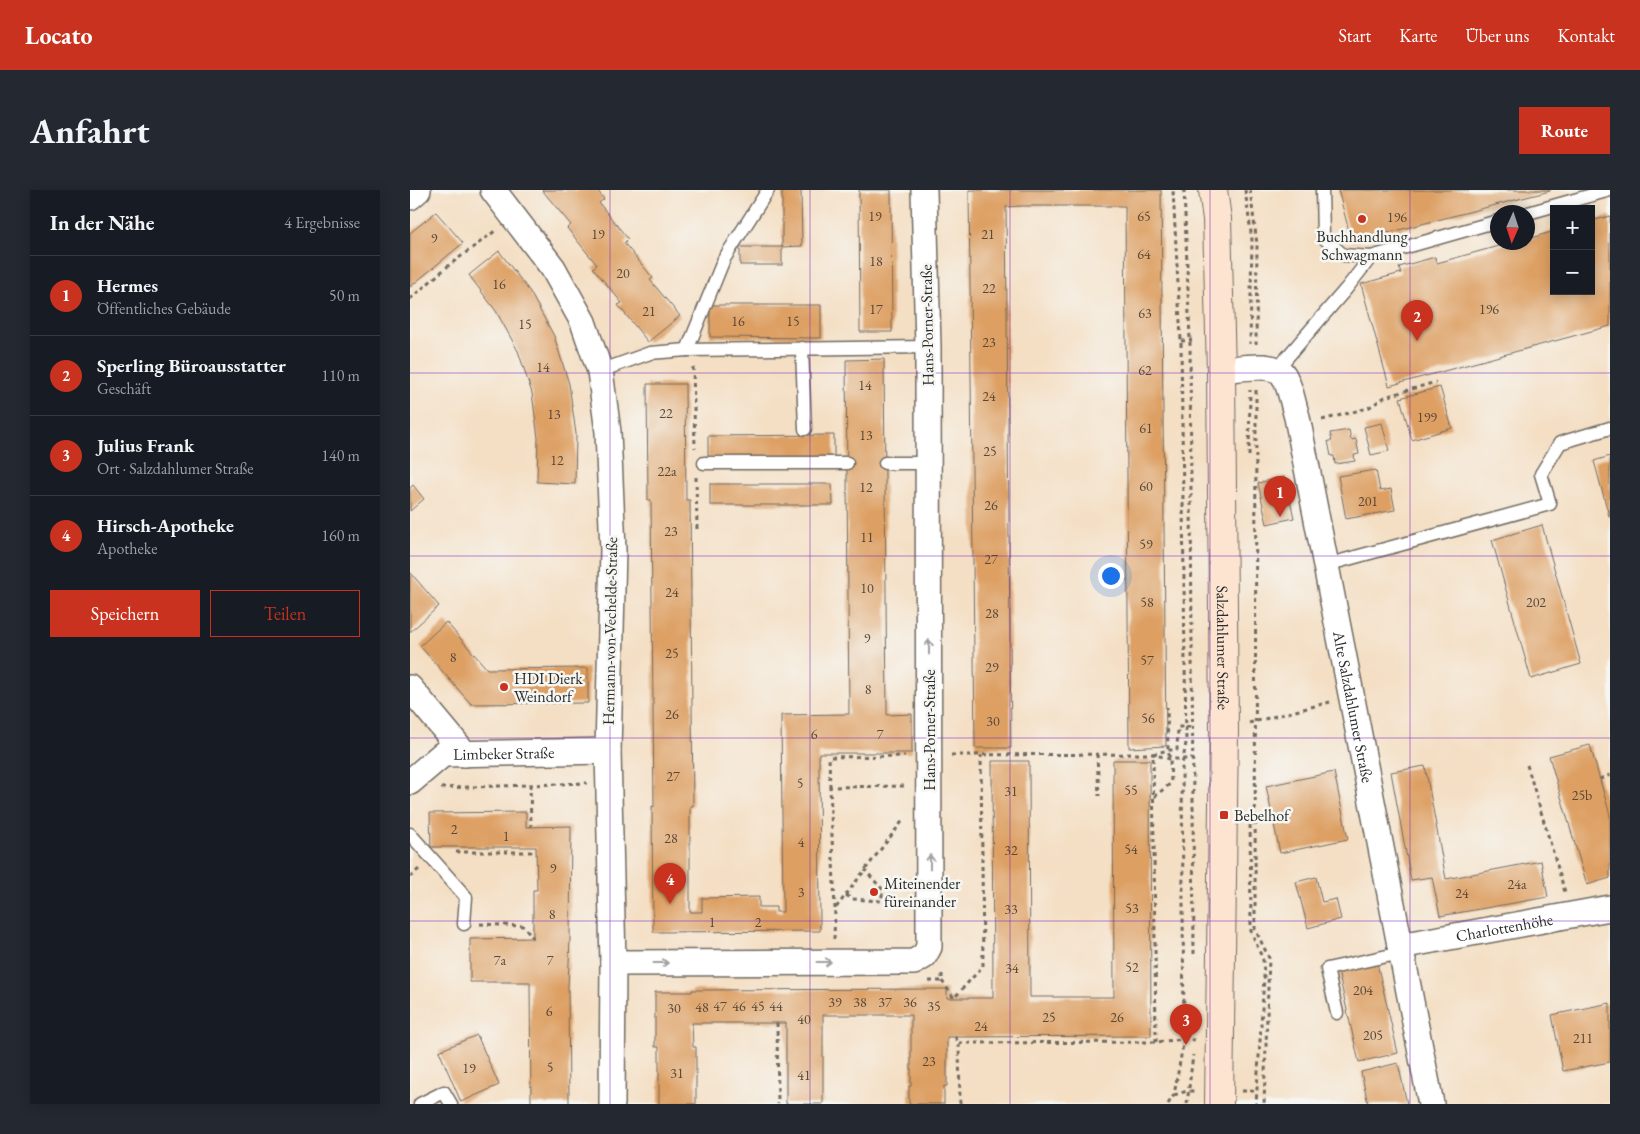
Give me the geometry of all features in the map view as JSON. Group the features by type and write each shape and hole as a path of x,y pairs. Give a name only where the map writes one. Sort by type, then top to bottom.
{"main road":[{"name":"Salzdahlumer Straße","path":"1213,190 1217,219 1221,370 1224,739 1219,1104"}],"street":[{"path":"410,197 418,190"},
{"name":"Hermann-von-Vechelde-Straße","path":"493,190 553,268 583,322 600,371 608,432 613,550 608,751 612,963 612,1104"},
{"name":"Hans-Porner-Straße","path":"612,963 914,962 924,956 930,947 928,347 924,190"},
{"path":"1221,370 1261,368"},
{"name":"Alte Salzdahlumer Straße","path":"1261,368 1285,376 1298,425 1430,1104"},
{"path":"410,688 465,754"},
{"name":"Limbeker Straße","path":"410,782 443,754 608,751"},
{"name":"Charlottenhöhe","path":"1401,950 1610,908"}],"lane":[{"path":"690,350 724,259 768,190"},
{"path":"1322,190 1323,237 1342,255 1371,256 1490,224"},
{"path":"1535,211 1610,190"},
{"path":"1261,368 1341,296 1371,256"},
{"path":"600,371 650,353 690,350 928,347"},
{"path":"802,348 805,429"},
{"path":"1326,565 1550,504 1541,474 1560,443 1610,428"},
{"path":"700,466 847,463"},
{"path":"885,463 928,463"},
{"path":"410,834 466,896 464,924"},
{"path":"1337,1013 1328,969 1401,950"},
{"path":"420,1104 444,1092 451,1104"}],"path":[{"path":"1168,1104 1174,1095 1184,1039 1183,759 1186,743 1181,341 1173,190"},
{"path":"1184,190 1190,340 1194,962"},
{"path":"1246,190 1252,240 1261,368 1249,462"},
{"path":"1250,190 1257,244 1261,368 1256,722 1256,928 1269,958 1264,1104"},
{"path":"410,299 448,266 513,216"},
{"path":"690,350 695,449"},
{"path":"1298,425 1368,408 1385,397 1436,382"},
{"path":"697,529 700,466"},
{"path":"1249,714 1249,723 1256,722 1352,696"},
{"path":"1153,798 1170,783 1167,707"},
{"path":"834,962 835,910 829,757 1153,754 1177,750 1178,727 1192,727"},
{"path":"1097,754 1099,796"},
{"path":"1153,754 1170,759 1192,760"},
{"path":"1153,754 1156,1042"},
{"path":"942,961 942,981 954,998 983,966 981,755"},
{"path":"1527,765 1571,915"},
{"path":"1600,778 1610,775"},
{"path":"437,788 593,783"},
{"path":"530,784 531,827"},
{"path":"830,787 930,786"},
{"path":"1250,812 1251,931 1263,960 1264,977 1256,1104"},
{"path":"835,910 906,816"},
{"path":"456,852 531,852 531,847"},
{"path":"846,895 852,899 881,901 883,890 865,870"},
{"path":"464,924 524,926 533,938"},
{"path":"1256,960 1263,960"},
{"path":"922,981 942,981"},
{"path":"777,1023 778,1104"},
{"path":"955,1037 959,1043 960,1104"},
{"path":"959,1043 1156,1042 1184,1039 1195,1040 1186,1104"},
{"path":"1253,1040 1260,1040"}],"building":[{"path":"542,190 597,190 604,199 599,203 628,239 624,243 653,278 650,280 680,316 648,342 618,305 622,303 593,268 597,265 567,228 571,225"},
{"path":"782,190 801,190 802,246 782,247"},
{"path":"859,190 891,190 892,332 860,332"},
{"path":"969,190 1161,190 1166,746 1129,748 1125,206 1021,206 1006,207 1011,748 975,748"},
{"path":"1338,190 1550,190 1550,191 1352,242"},
{"path":"436,212 463,243 410,287 410,233"},
{"path":"1610,216 1610,326 1389,386 1361,284 1401,273 1399,267 1435,257 1437,263 1490,248 1490,250 1535,250 1535,237 1550,232 1550,295 1595,295 1595,220"},
{"path":"740,247 782,247 782,265 740,265"},
{"path":"499,251 530,292 554,336 569,384 576,434 575,484 537,482 538,438 532,393 518,351 496,311 469,275"},
{"path":"710,305 821,305 821,338 710,337"},
{"path":"884,359 887,715 912,714 912,753 819,753 820,931 653,932 652,806 654,807 651,500 648,500 647,384 685,384 686,500 690,500 693,806 690,806 690,912 702,912 702,898 759,897 759,907 776,907 776,912 783,912 781,715 849,714 846,360"},
{"path":"1440,387 1452,428 1412,440 1400,398"},
{"path":"1382,423 1389,451 1371,455 1364,427"},
{"path":"1349,430 1351,440 1356,439 1359,454 1354,455 1355,461 1335,464 1328,441 1332,441 1330,433"},
{"path":"834,435 834,457 708,458 708,436"},
{"path":"1610,456 1610,516 1609,516 1594,461"},
{"path":"1376,470 1380,491 1391,489 1395,510 1346,519 1338,476"},
{"path":"1285,477 1294,518 1267,524 1258,483"},
{"path":"710,484 832,484 833,505 710,505"},
{"path":"413,485 424,499 410,511 410,488"},
{"path":"1542,525 1581,664 1531,679 1492,540"},
{"path":"410,572 439,606 410,632"},
{"path":"446,622 487,669 588,668 588,703 471,704 420,646"},
{"path":"1590,745 1610,815 1610,878 1587,885 1549,756"},
{"path":"1113,760 1150,760 1151,1036 947,1037 947,1086 944,1086 944,1104 909,1104 909,1086 911,1086 911,1015 823,1015 823,1104 786,1104 786,1023 692,1023 693,1047 696,1047 696,1104 659,1104 659,1047 655,1047 655,992 692,992 692,990 947,989 947,998 993,998 992,761 1029,761 1030,997 1114,997"},
{"path":"1425,766 1446,879 1541,861 1548,897 1440,916 1432,877 1411,880 1391,772"},
{"path":"1334,772 1348,839 1280,853 1266,786"},
{"path":"526,812 526,827 571,826 568,987 569,1104 531,1104 530,982 470,982 470,939 533,938 533,890 537,890 536,847 431,847 430,813"},
{"path":"1316,877 1322,902 1336,899 1341,919 1308,928 1296,882"},
{"path":"1377,963 1398,1053 1359,1062 1338,971"},
{"path":"1610,1003 1610,1062 1563,1071 1552,1015"},
{"path":"477,1035 499,1085 461,1102 439,1051"},
{"path":"1398,1063 1407,1104 1368,1104 1361,1072"}],"place":[{"name":"Buchhandlung Schwagmann","path":"1362,219"},
{"name":"Sperling Büroausstatter","path":"1417,341"},
{"name":"Hermes","path":"1280,517"},
{"name":"HDI Dierk Weindorf","path":"504,687"},
{"name":"Bebelhof","path":"1224,815"},
{"name":"Miteinender füreinander","path":"874,892"},
{"name":"Hirsch-Apotheke","path":"670,904"},
{"name":"Julius Frank","path":"1186,1045"}]}
